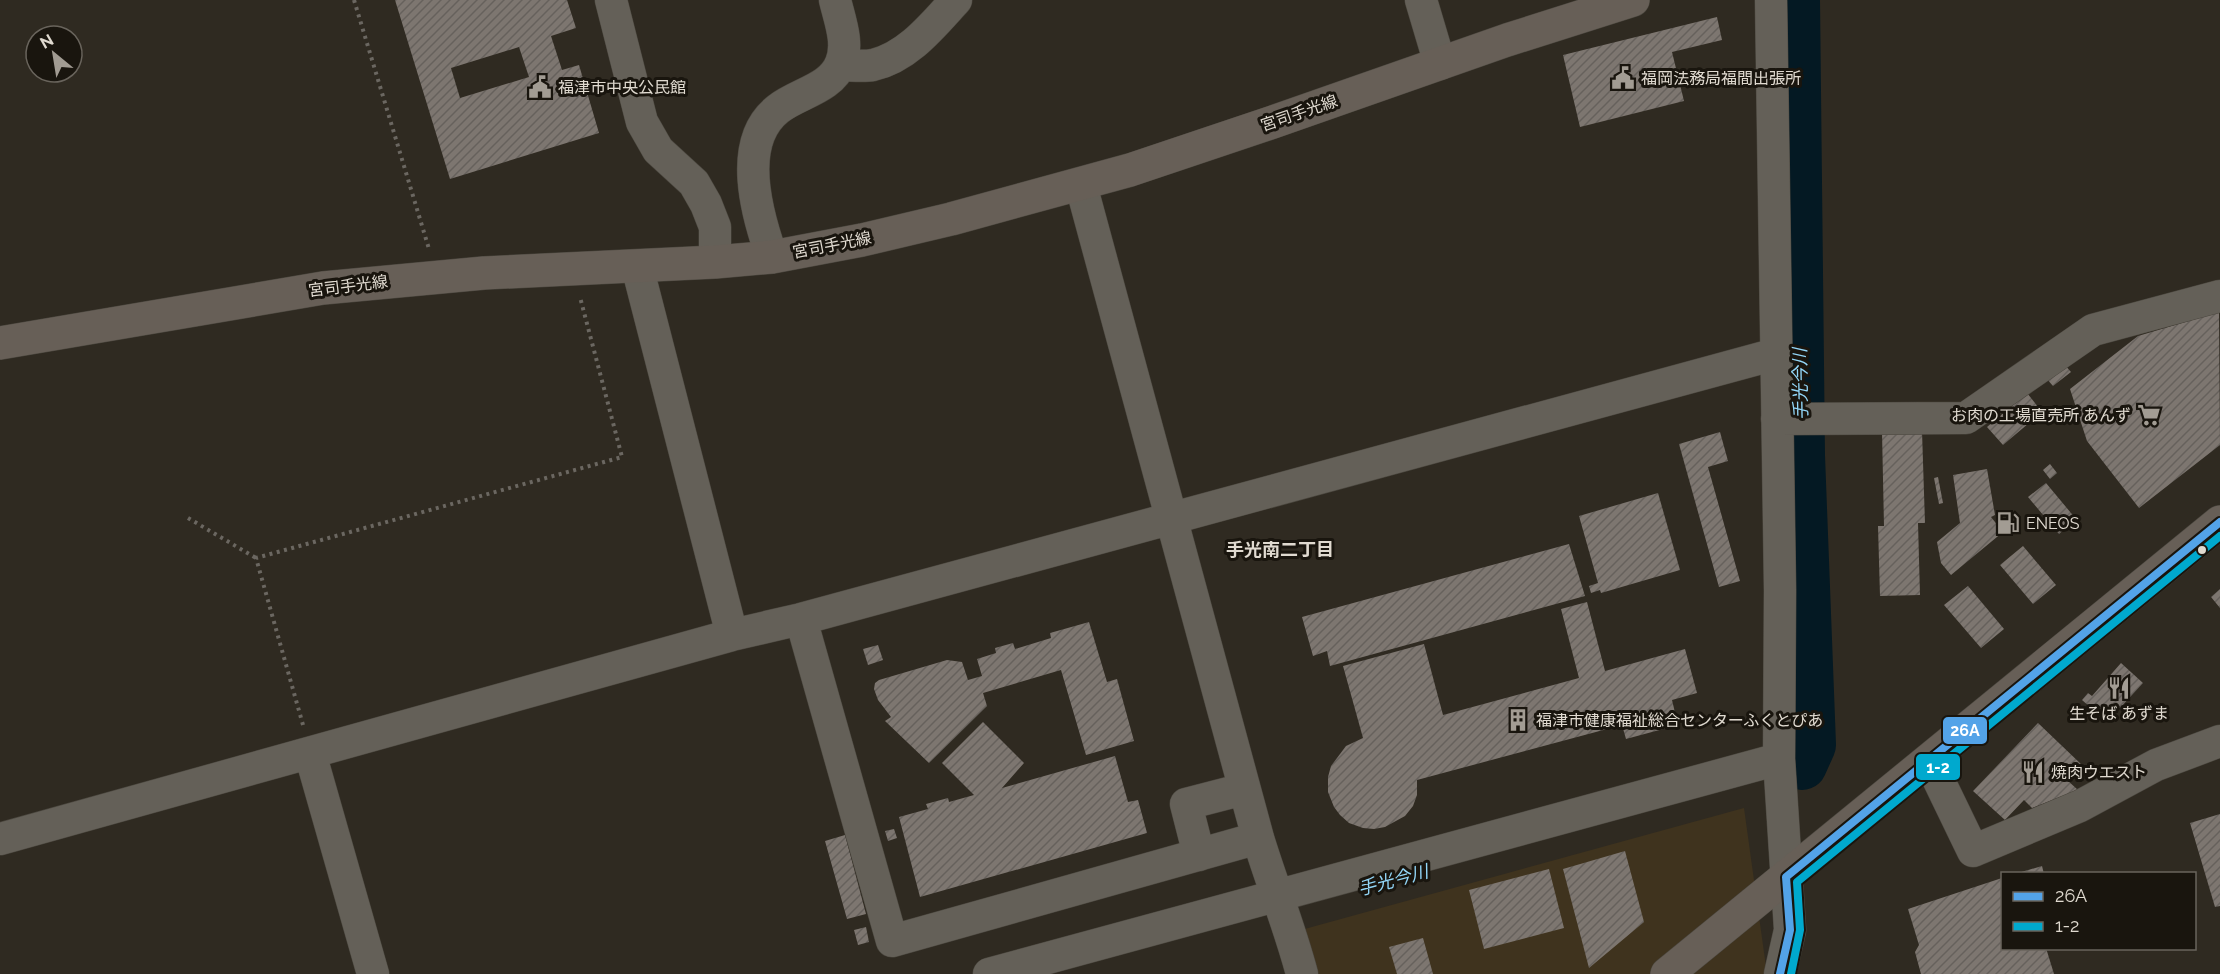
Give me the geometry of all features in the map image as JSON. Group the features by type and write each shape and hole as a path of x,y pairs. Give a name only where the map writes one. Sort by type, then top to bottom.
{"main road":[{"name":"宮司手光線","path":"0,344 323,288 434,276 772,257 918,227 1082,185 1274,123 1507,40 1633,0"},
{"path":"1667,974 2220,522"}],"street":[{"path":"611,0 642,122 658,150 694,183 706,204 715,227 715,262"},
{"path":"772,257 760,225 753,174 754,152 764,126 778,109 830,79 840,65 845,46 835,0"},
{"path":"840,65 872,65 899,54 929,29 956,0"},
{"path":"1421,0 1440,64"},
{"path":"1771,0 1780,590 1779,759 1790,930 1780,974"},
{"path":"1082,185 1244,789 1302,974"},
{"path":"637,266 732,635"},
{"path":"1777,419 1966,418 2093,330 2220,296"},
{"path":"0,839 732,635 801,620 1776,354"},
{"path":"801,620 892,941 1258,838"},
{"path":"1929,760 1972,850 2080,806 2156,765 2220,741"},
{"path":"310,753 373,974"},
{"path":"989,974 1280,906 1779,759"},
{"path":"1199,855 1186,804 1244,789"}],"path":[{"path":"354,0 428,243 434,276"},
{"path":"256,558 622,457 572,267"},
{"path":"188,518 256,558 310,753"}],"shaded area":[{"path":"1744,808 1767,974 1312,974 1301,930"}],"building":[{"name":"福津市中央公民館","path":"395,0 567,0 576,28 551,36 562,70 579,65 599,133 450,179","holes":["519,47 529,77 460,98 451,68"]},
{"name":"福岡法務局福間出張所","path":"1717,17 1722,40 1672,52 1684,101 1580,127 1563,55"},
{"name":"お肉の工場直売所 あんず","path":"2219,312 2220,445 2139,508 2087,441 2070,389 2138,336"},
{"path":"2064,364 2071,372 2053,386 2046,378"},
{"path":"2027,393 2042,412 2003,445 1987,427"},
{"path":"1922,431 1925,523 1918,523 1920,595 1880,596 1878,526 1884,526 1882,432"},
{"path":"1720,432 1728,461 1708,467 1740,581 1719,587 1679,444"},
{"path":"2050,464 2057,473 2050,479 2043,470"},
{"path":"1987,469 1995,515 1991,517 2003,532 1951,575 1941,563 1937,542 1960,523 1953,475"},
{"path":"1938,477 1943,503 1939,504 1934,478"},
{"path":"2046,483 2076,519 2059,534 2028,497"},
{"path":"1658,493 1680,570 1601,593 1600,590 1591,593 1589,586 1598,583 1579,516"},
{"path":"1569,544 1585,596 1330,666 1327,651 1313,656 1302,617"},
{"path":"2023,546 2056,585 2033,604 2000,565"},
{"path":"1968,586 2004,629 1981,648 1944,605"},
{"path":"2220,589 2220,608 2211,597"},
{"name":"福津市健康福祉総合センターふくとぴあ","path":"1587,602 1605,671 1685,649 1697,693 1672,700 1678,725 1626,739 1622,725 1417,780 1417,795 1413,806 1405,816 1385,827 1363,828 1349,823 1340,815 1328,792 1331,766 1346,746 1363,738 1343,666 1424,644 1443,715 1579,678 1561,609"},
{"path":"1089,622 1107,682 1117,679 1134,741 1086,755 1061,670 983,693 987,706 929,763 885,721 891,717 878,700 874,689 875,683 879,680 947,660 962,662 968,680 982,676 977,659 996,653 995,648 1013,643 1015,649 1051,638 1050,633"},
{"path":"878,645 883,660 868,665 863,649"},
{"name":"生そば あずま","path":"2121,663 2143,683 2107,722 2082,700 2088,693 2092,696"},
{"path":"983,722 1024,763 1002,788 1115,756 1128,802 1138,800 1147,833 920,897 899,817 928,809 926,804 948,798 949,802 974,795 942,763"},
{"name":"焼肉ウエスト","path":"2038,723 2082,765 2067,780 2078,790 2032,808 2024,800 2005,820 1973,791"},
{"path":"2220,814 2220,906 2215,907 2190,823"},
{"path":"894,829 897,838 888,841 885,831"},
{"path":"845,835 866,914 847,919 825,841"},
{"path":"1625,851 1644,922 1589,968 1563,869"},
{"path":"2042,866 2044,872 2021,872"},
{"path":"1549,869 1564,928 1484,949 1469,890"},
{"path":"2001,878 2001,950 2047,950 2054,974 1921,974 1915,952 1919,945 1908,909"},
{"path":"866,927 869,942 858,945 854,930"},
{"path":"1423,938 1433,974 1397,974 1389,947"}],"waterway":[{"name":"手光今川","path":"1795,0 1800,456 1811,745 1802,765"}],"transit line":[{"name":"26A","path":"1780,974 1790,930 1786,877 2220,522"},
{"name":"1-2","path":"1791,974 1800,930 1797,882 2220,536"}],"place":[{"name":"福岡法務局福間出張所","path":"1623,78"},
{"name":"福津市中央公民館","path":"540,87"},
{"name":"お肉の工場直売所 あんず","path":"2149,415"},
{"name":"ENEOS","path":"2008,523"},
{"name":"生そば あずま","path":"2119,688"},
{"name":"福津市健康福祉総合センターふくとぴあ","path":"1518,720"},
{"name":"焼肉ウエスト","path":"2033,772"}],"district":[{"name":"手光南二丁目","path":"1280,549"}]}
